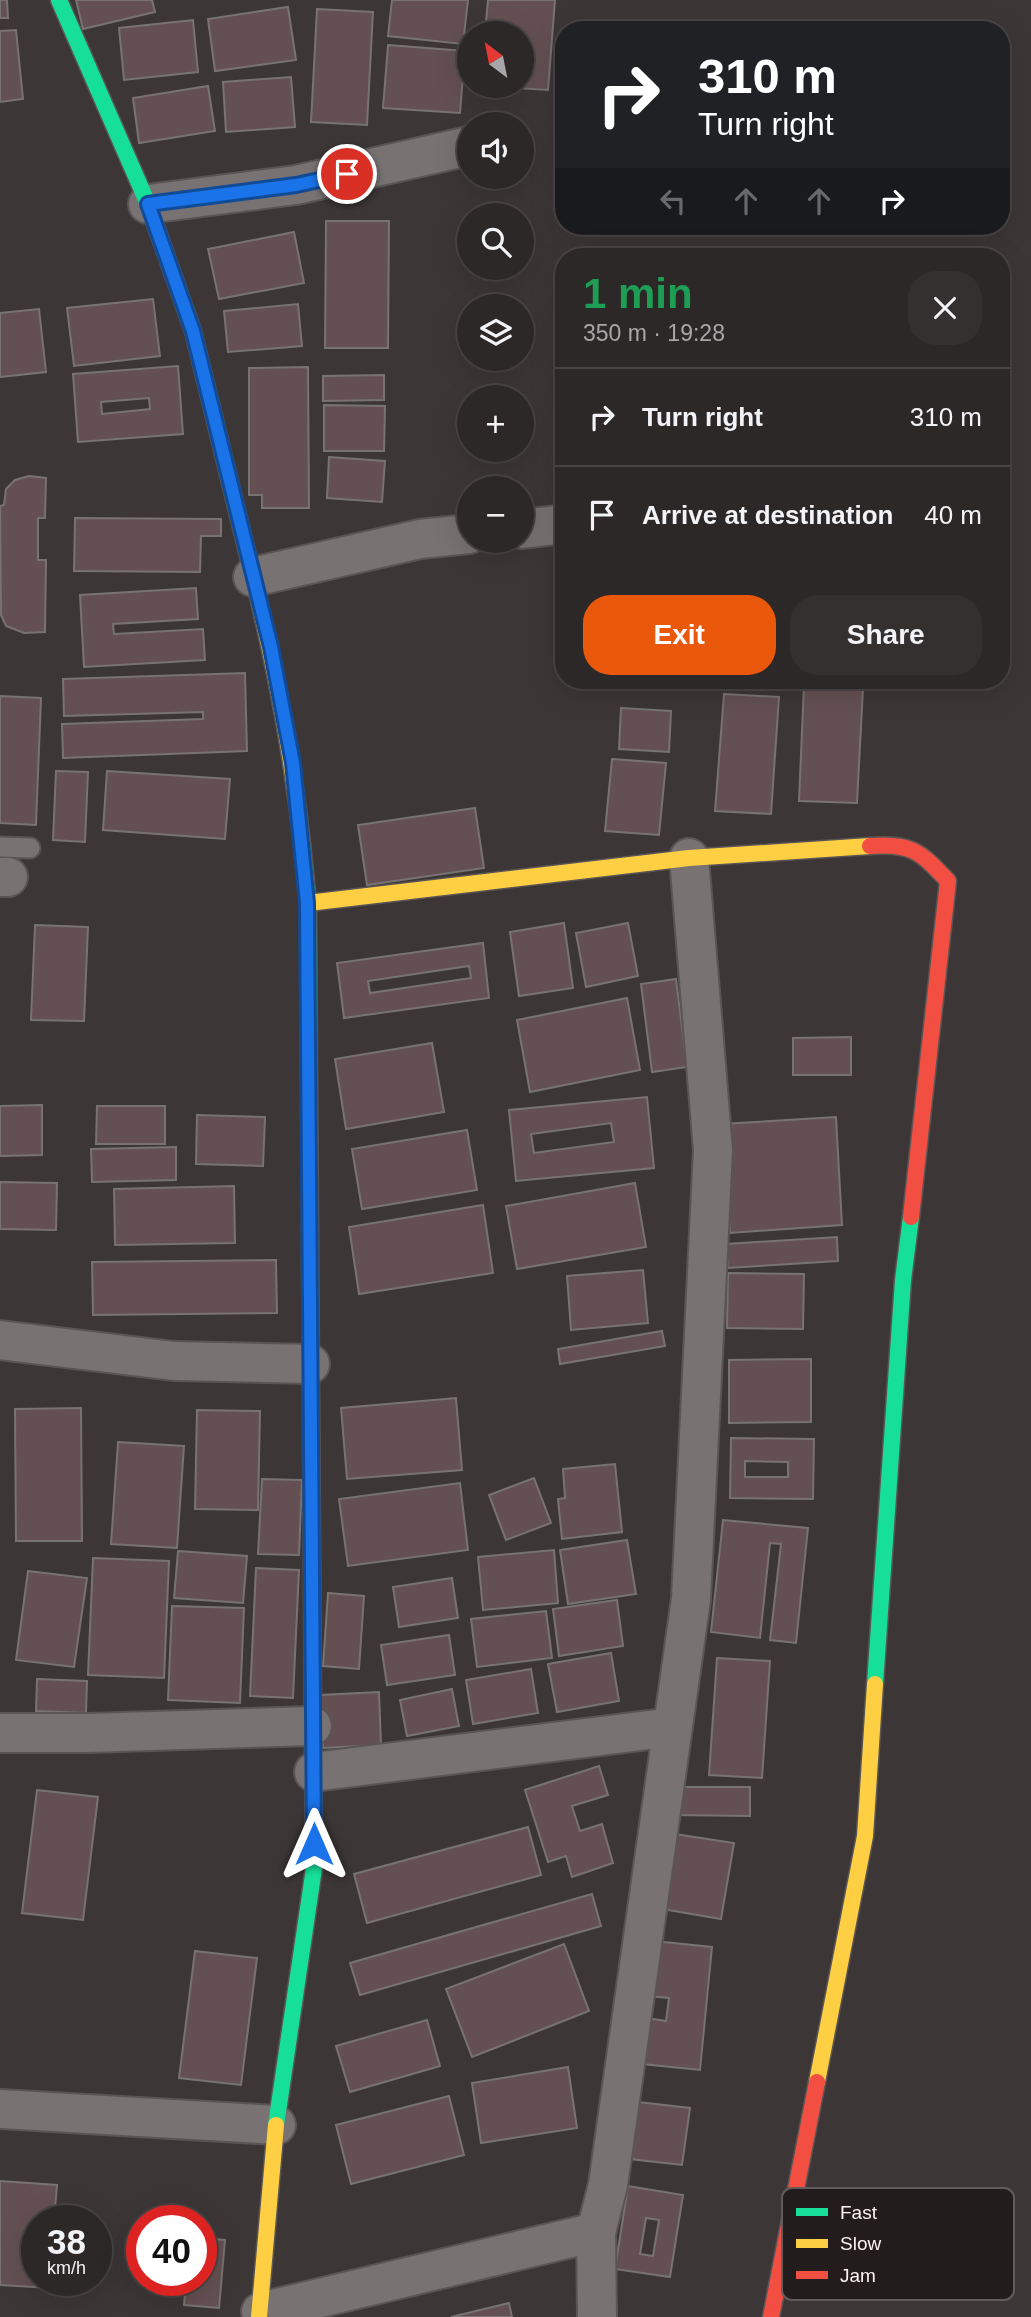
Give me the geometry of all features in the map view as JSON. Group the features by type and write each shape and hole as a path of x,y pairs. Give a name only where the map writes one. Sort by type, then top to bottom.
{"street":[{"path":"59,0 148,204 193,331 253,577 293,763 307,903 314,1868 276,2125 260,2314 596,2232"},
{"path":"148,204 296,185 457,149"},
{"path":"534,527 555,525"},
{"path":"253,577 394,544 457,536"},
{"path":"307,903 689,858 898,844 926,857 948,881 923,1124 902,1280 864,1836 796,2188"},
{"path":"597,2317 596,2232 608,2185 691,1599 713,1150 689,858"},
{"path":"0,1340 174,1361 310,1364"},
{"path":"0,1733 312,1726"},
{"path":"314,1772 673,1727"},
{"path":"0,2109 276,2125"},
{"path":"771,2317 782,2260"}],"building":[{"path":"0,0 7,0 8,18 0,18"},
{"path":"76,0 152,0 155,12 83,29"},
{"path":"392,0 468,0 466,21 457,21 457,43 388,36"},
{"path":"488,0 555,0 548,90 534,89 534,21 486,21"},
{"path":"288,7 296,60 215,71 208,19"},
{"path":"317,9 373,12 367,125 311,122"},
{"path":"193,20 198,72 124,80 119,28"},
{"path":"16,30 23,99 0,102 0,31"},
{"path":"388,45 457,50 457,98 461,98 460,112 383,108"},
{"path":"291,77 295,127 226,132 223,82"},
{"path":"208,86 215,131 139,143 133,98"},
{"path":"326,221 389,221 388,348 325,348"},
{"path":"294,232 304,283 219,299 208,249"},
{"path":"153,299 160,356 74,366 67,308"},
{"path":"298,304 302,346 228,352 224,311"},
{"path":"39,309 46,372 0,377 0,313"},
{"path":"178,366 183,434 78,442 73,374","holes":["149,398 150,409 102,414 101,402"]},
{"path":"308,367 309,508 262,508 262,495 249,495 249,368"},
{"path":"384,375 384,400 323,401 323,376"},
{"path":"324,405 385,406 384,451 324,451"},
{"path":"329,457 385,461 382,502 327,498"},
{"path":"29,476 46,478 45,518 38,518 38,560 46,560 45,632 24,633 6,626 1,615 0,506 4,505 6,489 15,480"},
{"path":"75,518 221,519 221,536 201,536 200,572 74,571"},
{"path":"196,588 198,619 113,624 114,634 203,629 205,660 84,667 80,595"},
{"path":"245,673 247,751 63,758 62,724 203,719 203,712 64,716 63,679"},
{"path":"804,689 863,689 857,803 799,801"},
{"path":"724,694 779,697 771,814 715,811"},
{"path":"0,696 41,698 36,825 0,823"},
{"path":"621,708 671,711 669,752 619,749"},
{"path":"612,759 666,763 659,835 605,831"},
{"path":"56,771 88,772 85,842 53,840"},
{"path":"107,771 230,779 225,839 103,830"},
{"path":"475,808 484,868 367,885 358,825"},
{"path":"564,923 573,988 519,996 510,932"},
{"path":"628,923 638,976 586,987 576,933"},
{"path":"35,925 88,927 84,1021 31,1020"},
{"path":"483,943 489,998 344,1018 337,963","holes":["469,966 471,978 370,993 368,981"]},
{"path":"676,979 687,1067 652,1072 641,984"},
{"path":"627,998 640,1070 530,1092 517,1020"},
{"path":"851,1037 851,1075 793,1075 793,1038"},
{"path":"432,1043 444,1112 346,1129 335,1059"},
{"path":"647,1097 654,1168 516,1181 509,1110","holes":["611,1123 614,1142 534,1153 531,1134"]},
{"path":"42,1105 42,1155 0,1156 0,1106"},
{"path":"97,1106 165,1106 165,1144 96,1144"},
{"path":"197,1115 265,1117 263,1166 196,1164"},
{"path":"836,1117 842,1225 730,1233 722,1124"},
{"path":"467,1130 477,1190 362,1209 352,1149"},
{"path":"176,1147 176,1180 92,1182 91,1149"},
{"path":"0,1182 57,1183 56,1230 0,1229"},
{"path":"635,1183 646,1247 517,1269 506,1206"},
{"path":"234,1186 235,1243 115,1245 114,1189"},
{"path":"483,1205 493,1273 359,1294 349,1227"},
{"path":"837,1237 838,1261 728,1268 726,1244"},
{"path":"276,1260 277,1313 93,1315 92,1262"},
{"path":"643,1270 648,1323 571,1330 567,1276"},
{"path":"728,1273 804,1274 803,1329 727,1328"},
{"path":"662,1331 665,1346 560,1364 558,1349"},
{"path":"811,1359 811,1422 729,1423 729,1360"},
{"path":"456,1398 462,1470 347,1479 341,1408"},
{"path":"81,1408 82,1541 16,1541 15,1409"},
{"path":"197,1410 260,1411 258,1510 195,1509"},
{"path":"731,1438 814,1439 813,1499 730,1498","holes":["745,1461 788,1462 788,1477 745,1477"]},
{"path":"118,1442 184,1446 177,1548 111,1544"},
{"path":"615,1464 622,1532 562,1539 558,1499 565,1498 563,1469"},
{"path":"534,1478 551,1523 506,1540 489,1495"},
{"path":"262,1479 302,1480 299,1555 258,1554"},
{"path":"460,1483 468,1550 348,1566 339,1499"},
{"path":"723,1520 808,1528 796,1643 770,1640 781,1544 770,1543 760,1638 711,1632"},
{"path":"627,1540 636,1594 568,1604 560,1550"},
{"path":"554,1550 558,1603 483,1610 478,1557"},
{"path":"178,1551 247,1556 243,1603 174,1598"},
{"path":"93,1558 169,1561 164,1678 88,1675"},
{"path":"256,1568 299,1570 293,1698 250,1696"},
{"path":"28,1571 87,1578 74,1667 16,1660"},
{"path":"452,1578 458,1618 399,1627 393,1587"},
{"path":"328,1593 364,1596 359,1669 323,1666"},
{"path":"617,1600 623,1646 559,1656 553,1609"},
{"path":"172,1606 244,1608 240,1703 168,1700"},
{"path":"546,1611 552,1658 477,1667 471,1619"},
{"path":"449,1635 455,1675 387,1685 381,1645"},
{"path":"611,1653 619,1701 557,1712 548,1664"},
{"path":"717,1658 770,1661 762,1778 709,1775"},
{"path":"531,1669 538,1713 473,1724 466,1680"},
{"path":"37,1679 87,1681 86,1713 36,1711"},
{"path":"452,1689 459,1726 407,1736 400,1700"},
{"path":"379,1692 381,1745 323,1748 320,1695"},
{"path":"599,1766 608,1795 572,1806 580,1831 602,1824 613,1863 572,1877 566,1856 548,1862 525,1790"},
{"path":"671,1787 750,1787 750,1816 670,1815"},
{"path":"37,1790 98,1797 83,1920 22,1913"},
{"path":"528,1827 541,1875 367,1923 354,1874"},
{"path":"675,1834 734,1843 721,1919 662,1909"},
{"path":"592,1894 601,1926 360,1995 350,1963"},
{"path":"654,1941 712,1947 700,2070 642,2064 647,2018 666,2021 669,1998 648,1996"},
{"path":"564,1944 589,2011 472,2057 446,1989"},
{"path":"195,1951 257,1958 241,2085 179,2078"},
{"path":"427,2020 440,2066 350,2092 336,2046"},
{"path":"568,2067 577,2128 481,2143 472,2083"},
{"path":"449,2096 464,2155 351,2184 336,2125"},
{"path":"638,2102 690,2108 682,2165 630,2159"},
{"path":"0,2181 57,2185 55,2205 21,2205 21,2286 0,2285"},
{"path":"628,2186 683,2195 670,2277 615,2269","holes":["646,2218 659,2220 653,2256 640,2254"]},
{"path":"217,2239 225,2240 219,2308 184,2305 185,2296 217,2296"},
{"path":"509,2303 512,2317 451,2317"}],"traffic: fast":[{"path":"59,0 148,204 193,331 253,576"},
{"path":"302,844 308,903 310,1232"},
{"path":"875,1684 903,1280 911,1217"},
{"path":"276,2125 314,1868 312,1566"}],"traffic: slow":[{"path":"253,576 282,709 302,844"},
{"path":"308,903 689,858 870,846"},
{"path":"310,1232 312,1566"},
{"path":"817,2082 865,1836 875,1684"},
{"path":"259,2317 276,2125"}],"traffic: jam":[{"path":"870,846 896,846 914,851 930,862 948,881 911,1217"},
{"path":"796,2188 817,2082"},
{"path":"771,2317 782,2261"}],"route":[{"path":"314,1844 307,903 304,857 293,763 271,647 193,331 148,204 296,185 347,174"}]}
